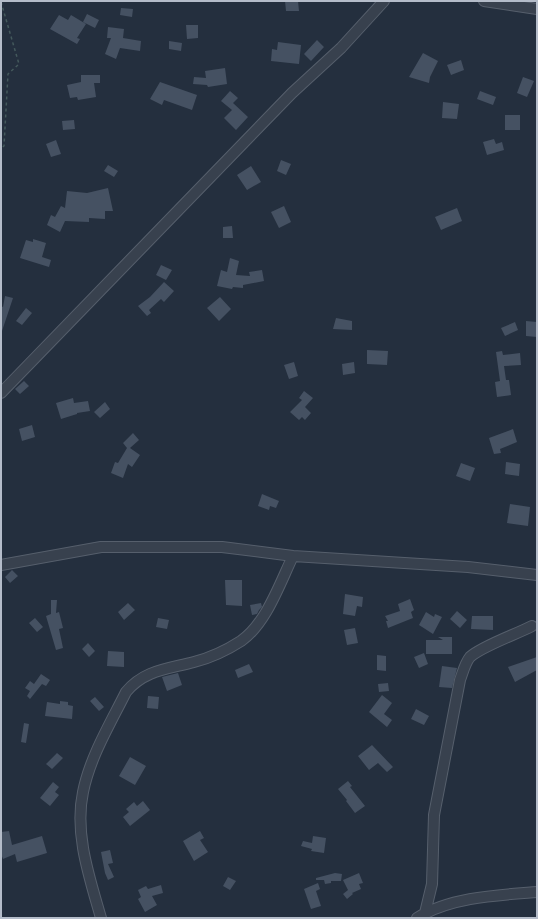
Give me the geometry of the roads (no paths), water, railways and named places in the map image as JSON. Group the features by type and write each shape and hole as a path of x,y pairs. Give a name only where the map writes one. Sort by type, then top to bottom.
{"street":[{"path":"1,393 292,93 341,48 384,1"},
{"path":"484,1 537,9"},
{"path":"1,565 101,547 222,547 293,556 468,567 537,575"},
{"path":"101,918 83,850 80,815 83,792 92,766 126,692 134,682 156,670 194,662 220,652 242,641 260,623 293,556"},
{"path":"421,916 432,884 434,815 460,680 465,666 470,657 480,651 532,626"},
{"path":"421,916 465,900 537,892"}]}
